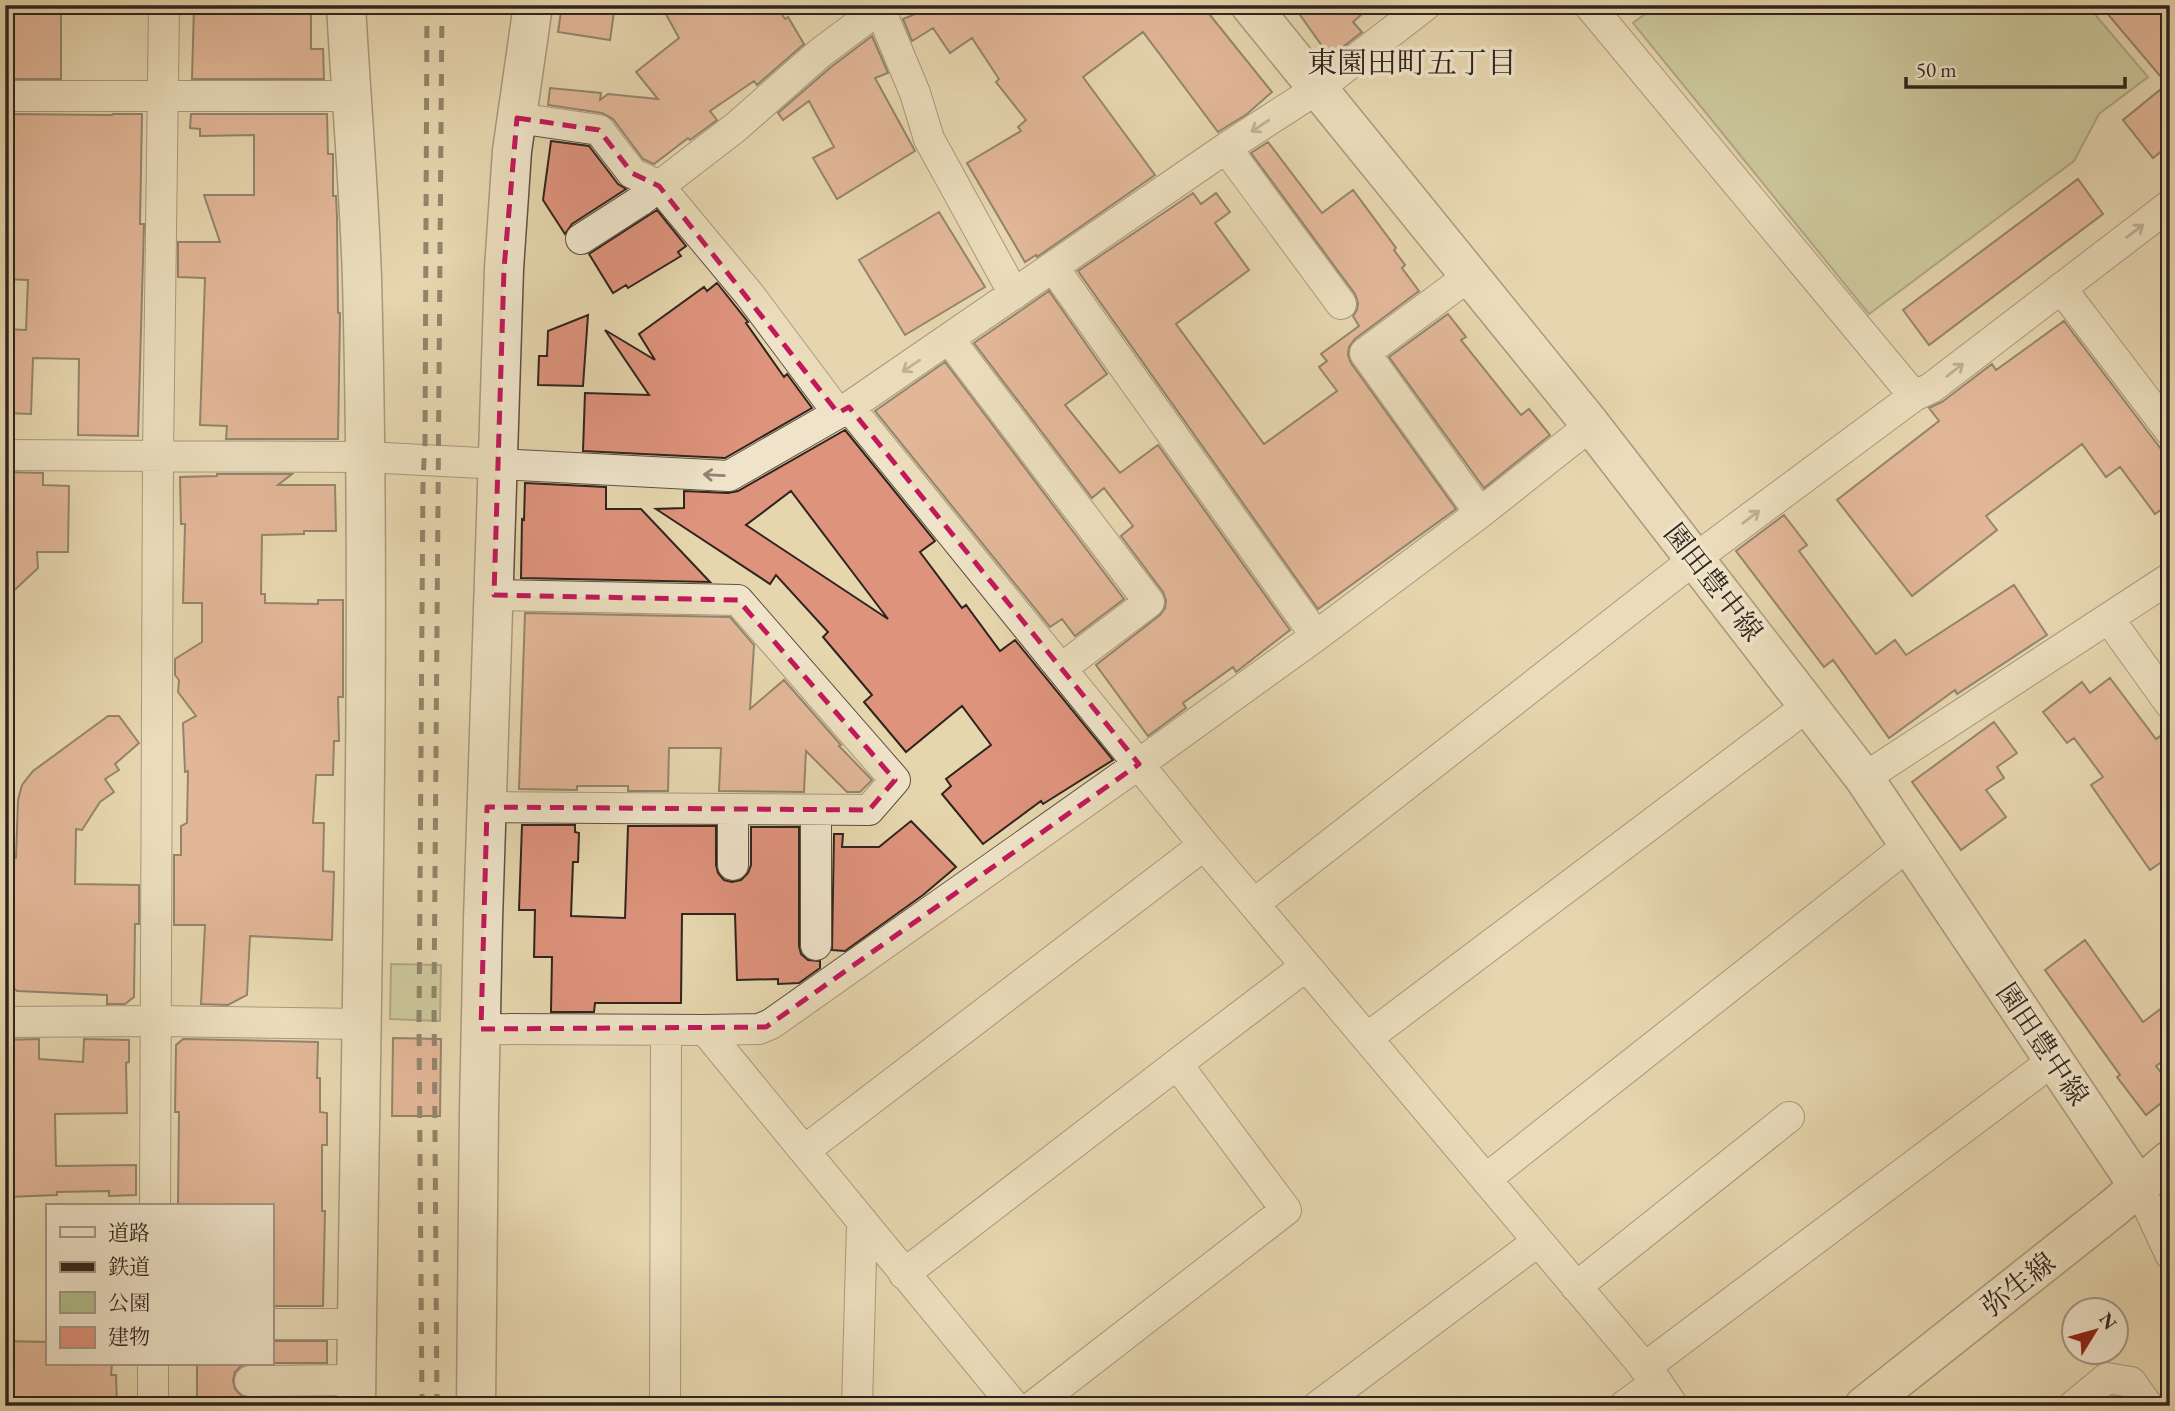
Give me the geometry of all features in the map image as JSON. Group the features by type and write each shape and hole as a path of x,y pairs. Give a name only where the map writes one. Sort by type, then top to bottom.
{"street":[{"path":"155,1204 158,457 164,5"},
{"path":"250,1381 356,1393 365,904 365,457 362,276 346,5"},
{"path":"476,1406 481,1029 504,269 512,151 533,5"},
{"name":"園田豊中線","path":"1251,5 1591,425 1864,778 2139,1187"},
{"path":"5,455 365,457 729,476 844,410 1317,89 1426,5"},
{"path":"1589,5 1914,396"},
{"path":"581,239 640,201 736,127 820,53 882,10 915,93 929,139 1014,294"},
{"path":"5,96 351,96"},
{"path":"517,118 599,130 632,173 659,186 1062,668 1204,845 1674,1406"},
{"path":"1226,149 1341,304"},
{"path":"1255,903 1696,558 1914,396 1931,388 2170,205"},
{"path":"1053,267 1316,636"},
{"path":"1469,276 1365,353 1479,513"},
{"path":"2061,288 2170,431"},
{"path":"949,339 1149,602 1062,668"},
{"path":"481,1029 666,1031 759,1029 771,1024 1316,636 1591,425"},
{"path":"1864,778 2170,578"},
{"path":"487,807 869,810 895,780 738,600 494,595"},
{"path":"2109,619 2170,704"},
{"path":"1367,1038 1809,705"},
{"path":"733,809 733,865"},
{"path":"816,810 816,945"},
{"path":"1486,1179 1910,844"},
{"path":"805,1150 1204,845"},
{"path":"904,1274 1306,966"},
{"path":"5,1022 362,1024"},
{"path":"705,1030 1014,1406"},
{"path":"664,1406 666,1031"},
{"path":"1624,1406 1650,1375 2054,1060"},
{"path":"1033,1406 1286,1210 1177,1063"},
{"path":"1576,1287 1789,1117"},
{"name":"弥生線","path":"1864,1406 2170,1160"},
{"path":"2139,1187 2170,1211"},
{"path":"2139,1187 2170,1254"},
{"path":"857,1406 862,1222"},
{"path":"1318,1406 1537,1242"},
{"path":"273,1324 357,1324"},
{"path":"153,1366 153,1406"},
{"path":"2073,1406 2107,1378 2131,1382 2148,1406"}],"highlighted area":[{"path":"517,118 599,130 632,173 659,186 838,413 849,407 1139,764 766,1027 481,1029 487,807 869,810 895,780 738,600 494,595 504,269"}],"green space":[{"path":"1657,5 2087,5 2148,77 2099,114 2074,161 1869,314 1633,23"},
{"path":"391,964 441,965 440,1021 390,1019"}],"building":[{"path":"7,5 61,5 61,79 8,79 8,63 5,63"},
{"path":"194,5 311,5 311,49 323,49 324,79 192,79"},
{"path":"562,5 615,5 610,40 558,32"},
{"path":"661,5 775,5 785,19 788,17 804,44 757,85 754,81 710,111 717,120 654,164 643,159 613,119 602,113 548,105 550,88 601,93 600,100 608,94 658,99 636,72 679,38"},
{"path":"907,5 1202,5 1272,92 1247,114 1218,132 1143,32 1083,77 1155,175 1037,257 1036,255 1025,262 967,163 1021,131 1018,127 1026,120 996,82 999,79 972,38 950,53 933,28 912,41 903,19 913,15"},
{"path":"1293,5 1372,5 1353,22 1362,32 1330,57"},
{"path":"2100,5 2170,5 2170,144 2153,158 2123,120 2167,84"},
{"path":"872,36 888,73 875,78 915,151 837,199 813,158 834,147 809,101 783,120 778,113"},
{"path":"8,114 142,114 140,224 144,224 138,436 78,435 79,359 33,358 31,414 5,413 5,329 26,330 28,280 5,279"},
{"path":"191,114 327,114 328,154 333,154 333,196 336,196 337,217 340,313 338,439 226,439 227,426 200,425 205,278 178,277 178,242 220,242 204,195 254,195 254,135 200,136 200,129 190,128"},
{"path":"551,141 589,146 618,184 626,189 572,224 565,234 543,200"},
{"path":"1268,142 1322,213 1353,190 1396,248 1394,250 1405,265 1402,268 1419,291 1355,339 1349,347 1348,355 1351,363 1456,509 1318,609 1078,271 1193,193 1201,204 1216,193 1230,212 1215,223 1249,270 1176,324 1264,444 1337,391 1319,367 1327,361 1321,354 1359,326 1353,316 1358,303 1355,294 1251,153"},
{"path":"2078,179 2103,214 1929,345 1903,310"},
{"path":"657,210 686,246 678,252 681,256 628,288 626,285 613,293 589,254"},
{"path":"939,212 985,287 905,335 859,260"},
{"path":"717,283 748,322 746,323 784,377 787,374 812,408 725,458 583,451 585,393 649,395 605,330 655,360 639,334 704,287 707,291"},
{"path":"1049,291 1107,374 1065,405 1120,473 1158,445 1290,630 1236,672 1233,667 1183,703 1186,708 1148,736 1096,665 1160,615 1165,608 1163,592 1121,536 1133,526 1104,488 1092,498 974,343"},
{"path":"1448,314 1466,337 1461,340 1521,415 1529,409 1550,435 1484,488 1389,357"},
{"path":"588,315 583,386 538,385 539,356 547,356 548,331"},
{"path":"2064,321 2170,461 2170,503 2155,514 2120,467 2106,477 2082,444 1986,516 1997,530 1912,596 1837,500 1939,421 1929,408 1942,402 1992,364 1996,370"},
{"path":"945,362 1124,599 1075,636 1062,619 1050,627 875,411"},
{"path":"845,430 935,541 920,552 962,608 966,605 1000,651 1015,640 1113,760 1043,804 1041,801 983,844 942,794 951,786 946,779 991,745 962,706 906,752 864,702 872,695 823,637 828,632 776,575 770,584 656,509 684,508 684,491 738,491","holes":["791,491 888,619 746,525"]},
{"path":"5,472 43,473 43,485 69,486 68,552 37,552 38,568 5,599"},
{"path":"292,474 278,485 335,485 336,531 262,535 261,594 265,594 265,603 318,604 318,600 343,600 343,697 338,697 339,741 334,741 333,775 316,775 313,823 324,823 323,871 334,872 332,940 250,936 247,995 228,1005 201,1004 205,925 174,925 174,855 181,855 181,826 187,823 188,771 185,772 183,723 196,716 178,692 175,659 202,642 202,603 183,603 185,524 181,524 180,477"},
{"path":"525,483 606,487 606,509 641,509 710,582 521,578"},
{"path":"1784,515 1807,545 1799,551 1876,654 1895,640 1906,655 2014,585 2047,635 1957,694 1955,690 1889,738 1833,660 1824,667 1736,551"},
{"path":"525,613 730,617 754,645 750,709 784,680 841,745 839,746 872,780 860,792 847,792 806,751 804,792 719,791 721,748 669,748 668,791 628,791 628,786 577,786 577,790 519,789"},
{"path":"2110,678 2156,739 2170,729 2170,856 2150,870 2091,785 2103,777 2074,738 2067,743 2043,712 2082,682 2090,693"},
{"path":"108,716 119,716 139,743 115,764 119,770 105,779 114,792 100,802 82,830 76,829 75,884 139,885 139,924 135,924 134,997 125,1004 107,1004 107,995 17,991 5,981 5,858 16,858 18,800 22,785 33,771"},
{"path":"1994,722 2017,753 1997,767 2004,778 1986,790 2006,817 1961,850 1912,782"},
{"path":"911,821 956,867 923,895 845,951 832,950 834,834 843,834 842,847 879,847"},
{"path":"522,825 575,825 575,832 579,833 578,862 573,862 571,916 625,918 628,826 716,826 718,873 724,880 732,882 741,880 751,865 751,827 799,827 799,946 801,954 808,960 820,961 820,968 799,983 778,984 778,979 737,980 735,914 682,914 681,1003 595,1003 594,1012 551,1012 552,957 534,957 535,910 519,910"},
{"path":"2085,940 2143,1022 2170,1002 2170,1056 2156,1066 2170,1084 2170,1096 2146,1115 2045,970"},
{"path":"393,1038 441,1039 440,1116 392,1116"},
{"path":"39,1039 39,1059 83,1062 84,1039 129,1040 129,1062 126,1063 127,1113 55,1114 56,1166 136,1165 136,1195 109,1196 109,1191 8,1197 8,1190 5,1190 5,1040"},
{"path":"183,1039 318,1042 320,1112 327,1113 327,1145 322,1145 322,1211 325,1211 323,1306 273,1306 273,1204 178,1204 179,1112 175,1112 176,1045"},
{"path":"5,1341 46,1342 46,1366 112,1366 111,1375 116,1375 117,1406 5,1406"},
{"path":"273,1341 327,1341 327,1363 273,1363"},
{"path":"197,1366 241,1366 235,1372 235,1389 242,1396 250,1398 325,1398 325,1406 197,1406"}],"railway":[{"path":"422,1406 419,1025 427,5"},
{"path":"437,1406 434,1000 442,5"}],"district":[{"name":"東園田町五丁目","path":"1412,63"}]}
